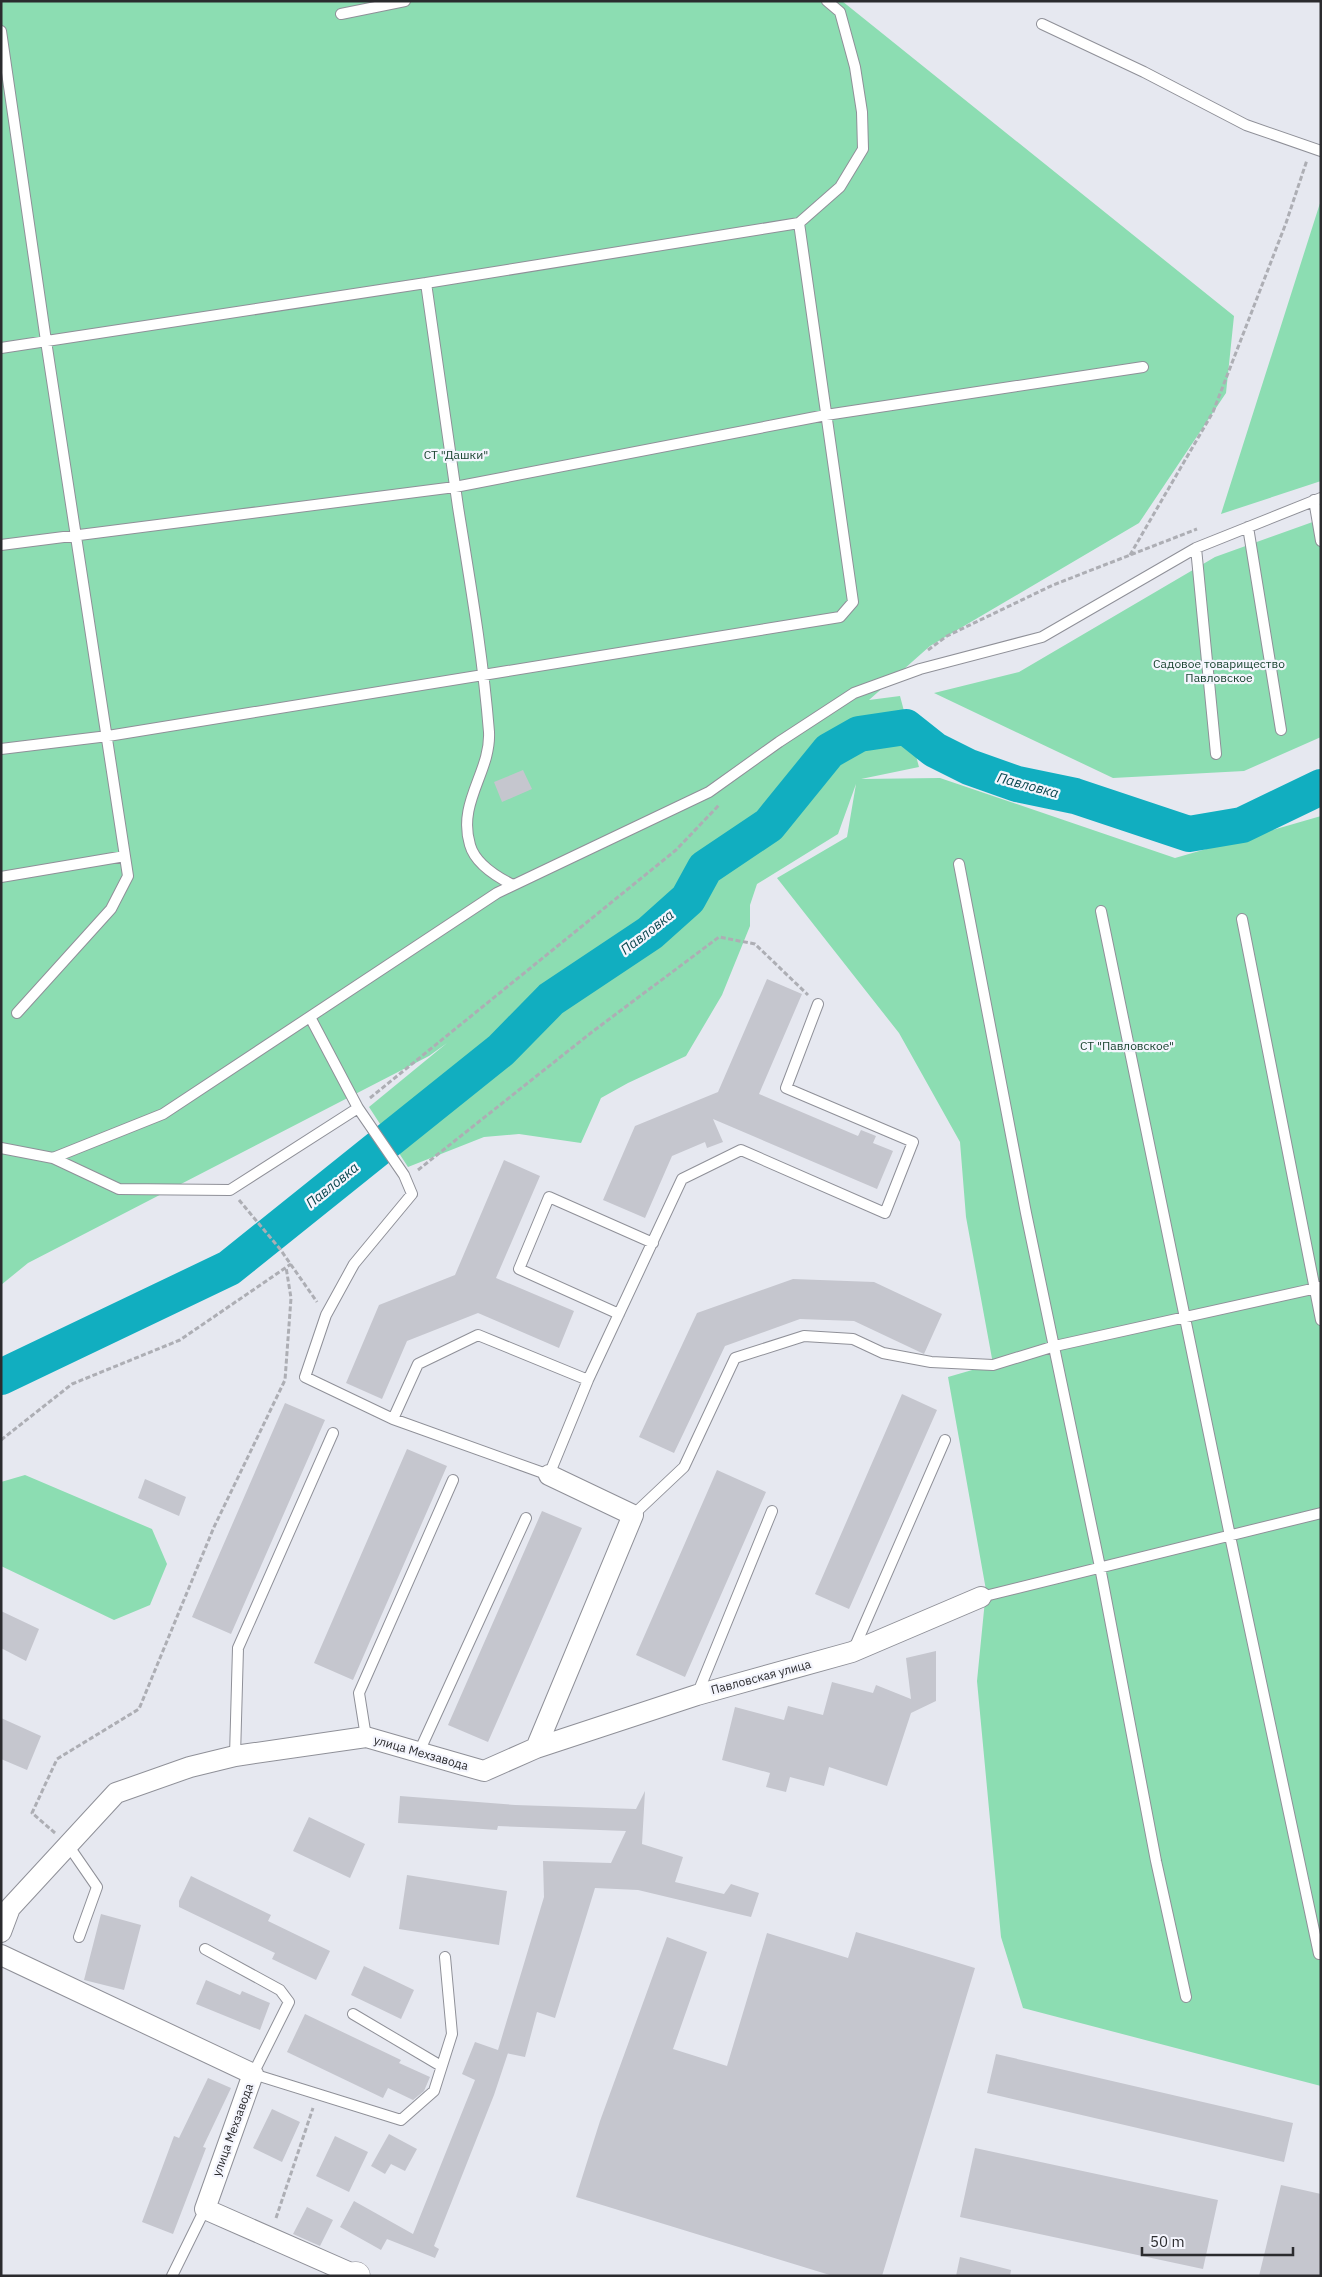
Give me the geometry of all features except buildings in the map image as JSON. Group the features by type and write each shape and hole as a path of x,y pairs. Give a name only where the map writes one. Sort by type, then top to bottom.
{"street":[{"path":"536,1748 632,1516 549,1475"},
{"name":"Павловская улица","path":"536,1748 697,1694 852,1652 981,1597"},
{"name":"улица Мехзавода","path":"1,1932 10,1908 116,1793 190,1767 235,1756 366,1737 484,1770 536,1748"},
{"name":"улица Мехзавода","path":"1,1956 254,2074 205,2208"},
{"path":"205,2208 355,2276"}],"lane":[{"path":"341,14 405,1"},
{"path":"1,348 426,283 799,223 840,187 863,149 862,112 855,67 840,12 826,1"},
{"path":"1042,24 1144,72 1246,125 1316,149"},
{"path":"1,32 75,536 108,736 128,876 111,909 17,1013"},
{"path":"1,749 108,736 484,676 840,616 853,602 799,223"},
{"path":"426,283 484,676 490,745 468,807 466,827 470,847 481,863 500,879 513,885"},
{"path":"1,545 455,487 826,415 1143,367"},
{"path":"53,1158 163,1114 497,893 709,792 779,742 854,693 920,669 1042,637 1196,548 1318,499 1321,541"},
{"path":"1248,527 1281,730"},
{"path":"1196,548 1216,754"},
{"path":"1,877 125,856"},
{"path":"959,864 1026,1213 1055,1346 1100,1567 1130,1730 1186,1997"},
{"path":"1101,911 1230,1536 1320,1954"},
{"path":"1242,919 1318,1288 1321,1320"},
{"path":"310,1017 358,1108 405,1177 412,1194 354,1264 326,1315 305,1377 393,1419 549,1475 588,1380 682,1179 741,1150 885,1213 913,1142 786,1088 818,1004"},
{"path":"1,1148 53,1158 119,1190 230,1190 358,1108"},
{"path":"619,1314 519,1269 549,1197 653,1243"},
{"path":"632,1516 684,1467 735,1358 804,1336 853,1339 883,1353 931,1362 993,1365 1055,1346 1318,1288"},
{"path":"393,1419 418,1364 478,1335 588,1380"},
{"path":"235,1756 238,1648 333,1433"},
{"path":"852,1652 945,1440"},
{"path":"366,1737 359,1693 453,1480"},
{"path":"697,1694 772,1511"},
{"path":"981,1597 1321,1514"},
{"path":"419,1752 526,1518"},
{"path":"68,1845 97,1887 79,1937"},
{"path":"205,1949 280,1990 289,2002 254,2074 400,2120 434,2091 452,2034 445,1957"},
{"path":"353,2014 442,2066"},
{"path":"172,2276 205,2208"}],"path":[{"path":"1130,555 1213,412 1316,149"},
{"path":"923,654 947,636 1053,585 1203,527"},
{"path":"358,1108 676,850 721,803"},
{"path":"405,1177 718,937 755,944 818,1004"},
{"path":"251,1212 291,1264 326,1315"},
{"path":"1,1440 72,1384 180,1340 291,1264"},
{"path":"68,1845 32,1813 57,1759 139,1709 214,1526 285,1380 292,1298 286,1268"},
{"path":"269,2237 318,2094"}],"green space":[{"name":"СТ \"Дашки\"","path":"1,1 842,1 1234,316 1226,393 1139,523 930,646 869,700 900,696 919,767 861,779 940,778 1175,858 1321,816 1321,2086 1023,2008 1001,1937 977,1681 986,1590 948,1377 993,1364 966,1217 960,1142 899,1033 777,878 847,837 856,784 838,834 757,884 750,905 750,926 722,995 686,1056 601,1098 581,1143 519,1134 484,1137 408,1167 369,1107 447,1043 429,1056 28,1263 1,1285"},
{"path":"1321,200 1321,481 1221,514"},
{"name":"Садовое товарищество Павловское","path":"1321,519 1321,737 1244,771 1113,778 934,693 1019,672 1215,557"},
{"path":"25,1475 152,1529 167,1564 150,1605 114,1620 1,1566 1,1482"}],"waterway":[{"name":"Павловка","path":"1,1377 229,1268 501,1050 551,999 650,933 688,899 705,868 769,825 829,751 859,734 906,727 935,750 969,767 1017,784 1075,796 1189,834 1242,825 1321,787"}],"park label":[{"name":"СТ \"Павловское\"","path":"1127,1046"}]}
